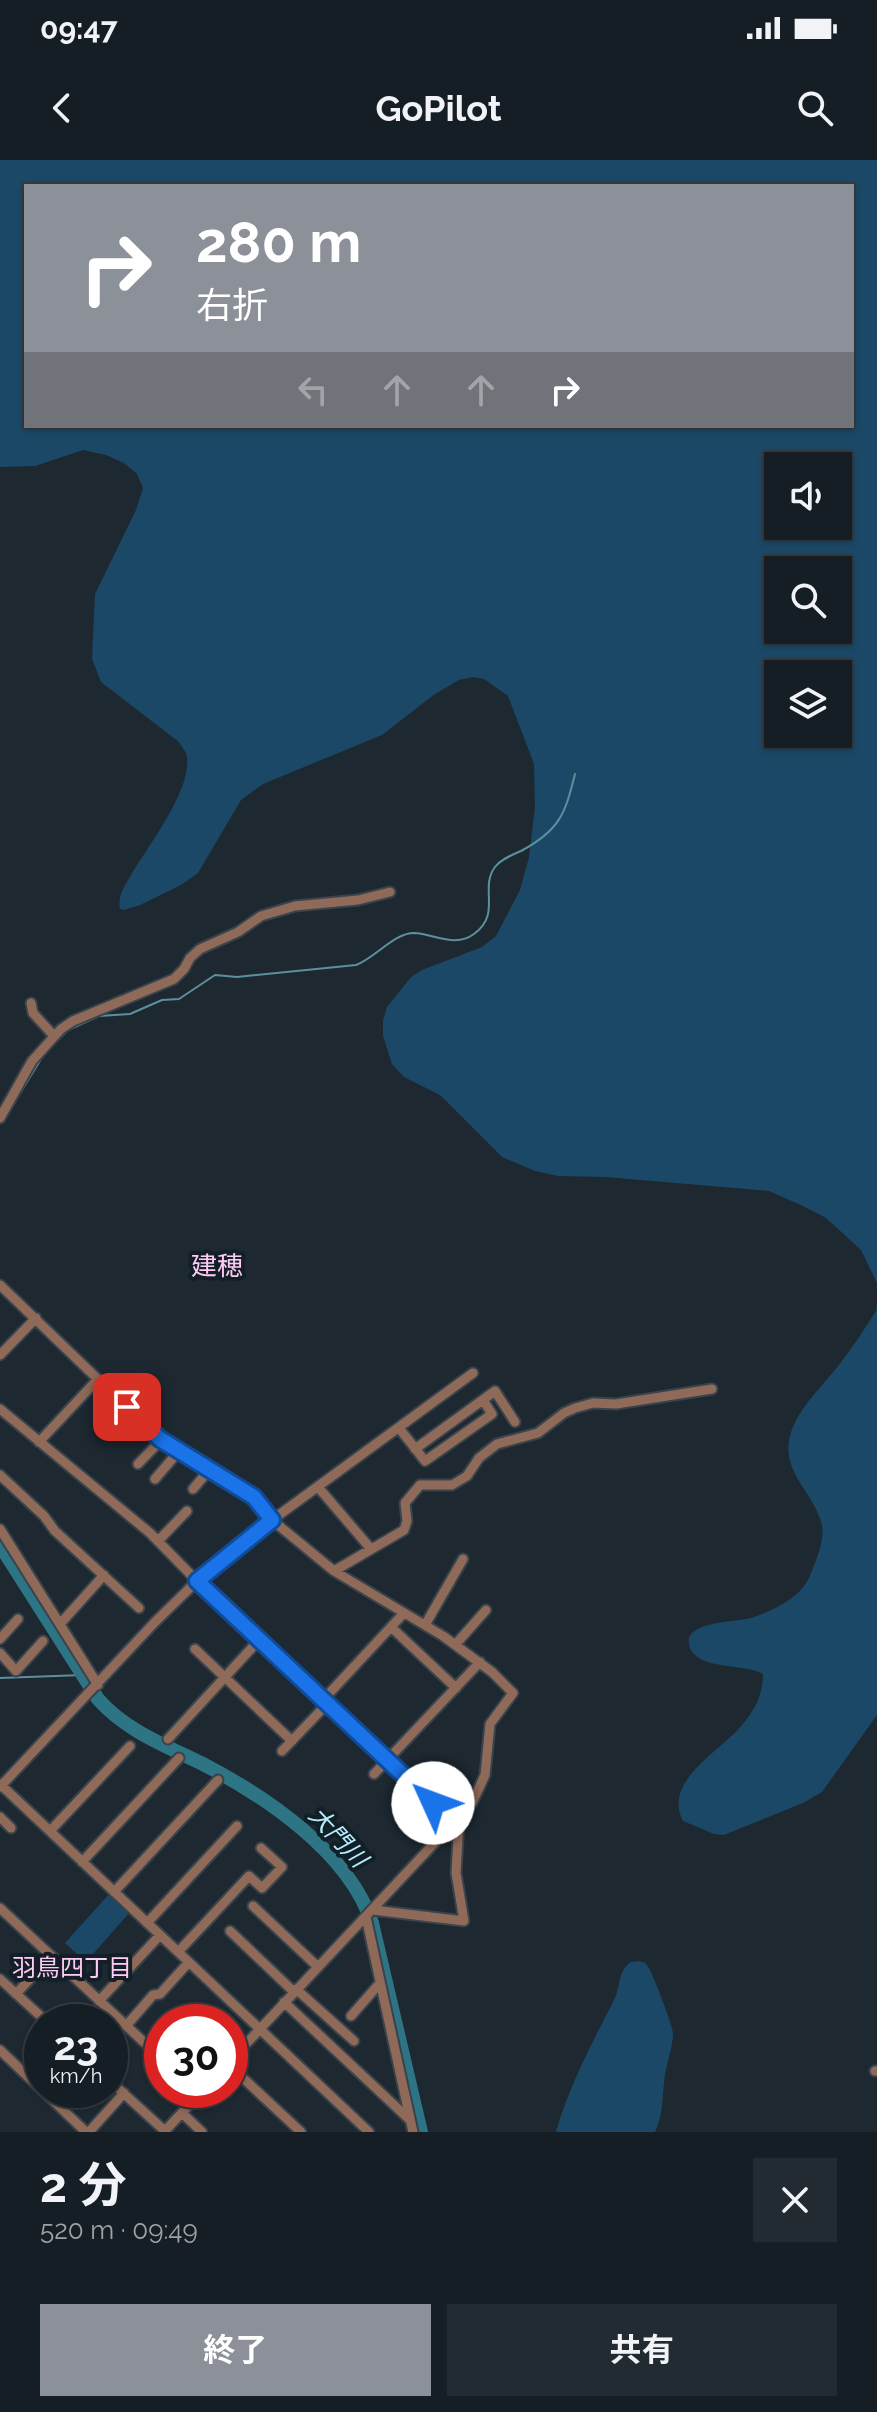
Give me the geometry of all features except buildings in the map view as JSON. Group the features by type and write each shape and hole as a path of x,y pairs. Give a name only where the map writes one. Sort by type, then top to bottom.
{"street":[{"path":"0,1118 32,1061 54,1036 73,1021 174,979 200,949 238,932 261,916 295,906 358,900 390,892"},
{"path":"31,1003 33,1013 54,1036"},
{"path":"0,1285 161,1440 254,1497 272,1520 334,1571 480,1662 513,1693 490,1724 485,1775 472,1803 248,2042"},
{"path":"0,1355 36,1318"},
{"path":"367,2131 0,1786 197,1581 272,1520 473,1373"},
{"path":"39,1442 98,1379"},
{"path":"334,1571 404,1530 407,1521 405,1503 420,1485 452,1485 467,1476 479,1458 497,1444 538,1433 564,1413 593,1403 616,1404 712,1389"},
{"path":"415,1449 495,1391 515,1422"},
{"path":"399,1428 425,1461 492,1414 483,1400"},
{"path":"0,1409 158,1541 388,1761 458,1820"},
{"path":"138,1464 161,1440"},
{"path":"155,1479 179,1451"},
{"path":"193,1489 210,1469"},
{"path":"0,1475 44,1516 55,1531 139,1608"},
{"path":"318,1487 371,1549"},
{"path":"158,1541 187,1511"},
{"path":"0,1529 98,1685"},
{"path":"425,1625 463,1559"},
{"path":"60,1624 104,1575"},
{"path":"455,1645 486,1610"},
{"path":"282,1751 404,1613"},
{"path":"0,1639 18,1619"},
{"path":"391,1627 456,1688"},
{"path":"168,1739 259,1640"},
{"path":"0,1653 16,1671 43,1641"},
{"path":"195,1649 292,1741"},
{"path":"374,1774 480,1662"},
{"path":"50,1831 130,1746"},
{"path":"82,1862 179,1758"},
{"path":"114,1892 218,1780"},
{"path":"0,1817 11,1828"},
{"path":"369,1914 464,1921 456,1873 458,1820"},
{"path":"147,1923 237,1826"},
{"path":"178,1952 249,1876 262,1888 282,1867 261,1848"},
{"path":"253,1906 317,1966"},
{"path":"1,1912 101,2004"},
{"path":"369,1914 380,1983 413,2132"},
{"path":"230,1931 354,2041"},
{"path":"99,2001 160,1935"},
{"path":"16,1994 51,1956"},
{"path":"128,2024 153,1995 160,1994 189,1962"},
{"path":"0,1979 27,2004"},
{"path":"351,2016 380,1983"},
{"path":"284,2002 410,2120"},
{"path":"128,2028 144,2042"},
{"path":"2,2056 24,2075"},
{"path":"248,2081 301,2132"},
{"path":"128,2097 165,2132 186,2108"},
{"path":"62,2108 87,2132 110,2108"},
{"path":"182,2113 202,2132"}],"shaded area":[{"path":"0,160 877,160 877,1283 861,1250 826,1218 803,1206 769,1191 558,1176 535,1171 502,1157 440,1095 404,1077 392,1064 383,1036 387,1007 411,977 482,947 496,936 520,890 529,857 535,807 534,764 508,696 484,679 473,677 459,680 435,694 382,735 263,784 241,800 198,873 140,905 120,909 124,887 176,802 186,771 187,756 179,742 101,682 92,659 95,594 136,510 143,488 137,474 124,463 83,450 35,466 0,467"},
{"path":"877,1303 877,1715 822,1792 803,1803 724,1835 714,1834 683,1821 680,1793 697,1768 751,1714 760,1695 763,1674 700,1659 689,1644 690,1636 703,1627 751,1618 776,1608 799,1592 809,1578 823,1531 818,1513 790,1461 790,1436 812,1397 851,1349 876,1311"},
{"path":"110,1893 130,1912 86,1962 65,1943"},
{"path":"631,1962 646,1964 651,1973 673,2033 661,2114 655,2132 556,2132 574,2081 616,1995 623,1970"}],"waterway":[{"path":"57,1041 68,1030 99,1016 130,1014 162,1000 179,999 215,975 237,977 356,965 407,934 452,940 467,938 487,918 489,884 495,867 553,828 564,810 575,774"},
{"path":"10,1110 44,1054"},
{"name":"大門川","path":"0,1545 98,1699 109,1710 146,1736 226,1776 277,1809 325,1850 345,1873 361,1897 372,1923 421,2132"},
{"path":"0,1678 83,1675"}],"district":[{"name":"建穂","path":"217,1266"},
{"name":"羽鳥四丁目","path":"72,1968"}],"route":[{"path":"127,1407 145,1427 174,1449 254,1497 272,1520 197,1581 433,1803"}]}
